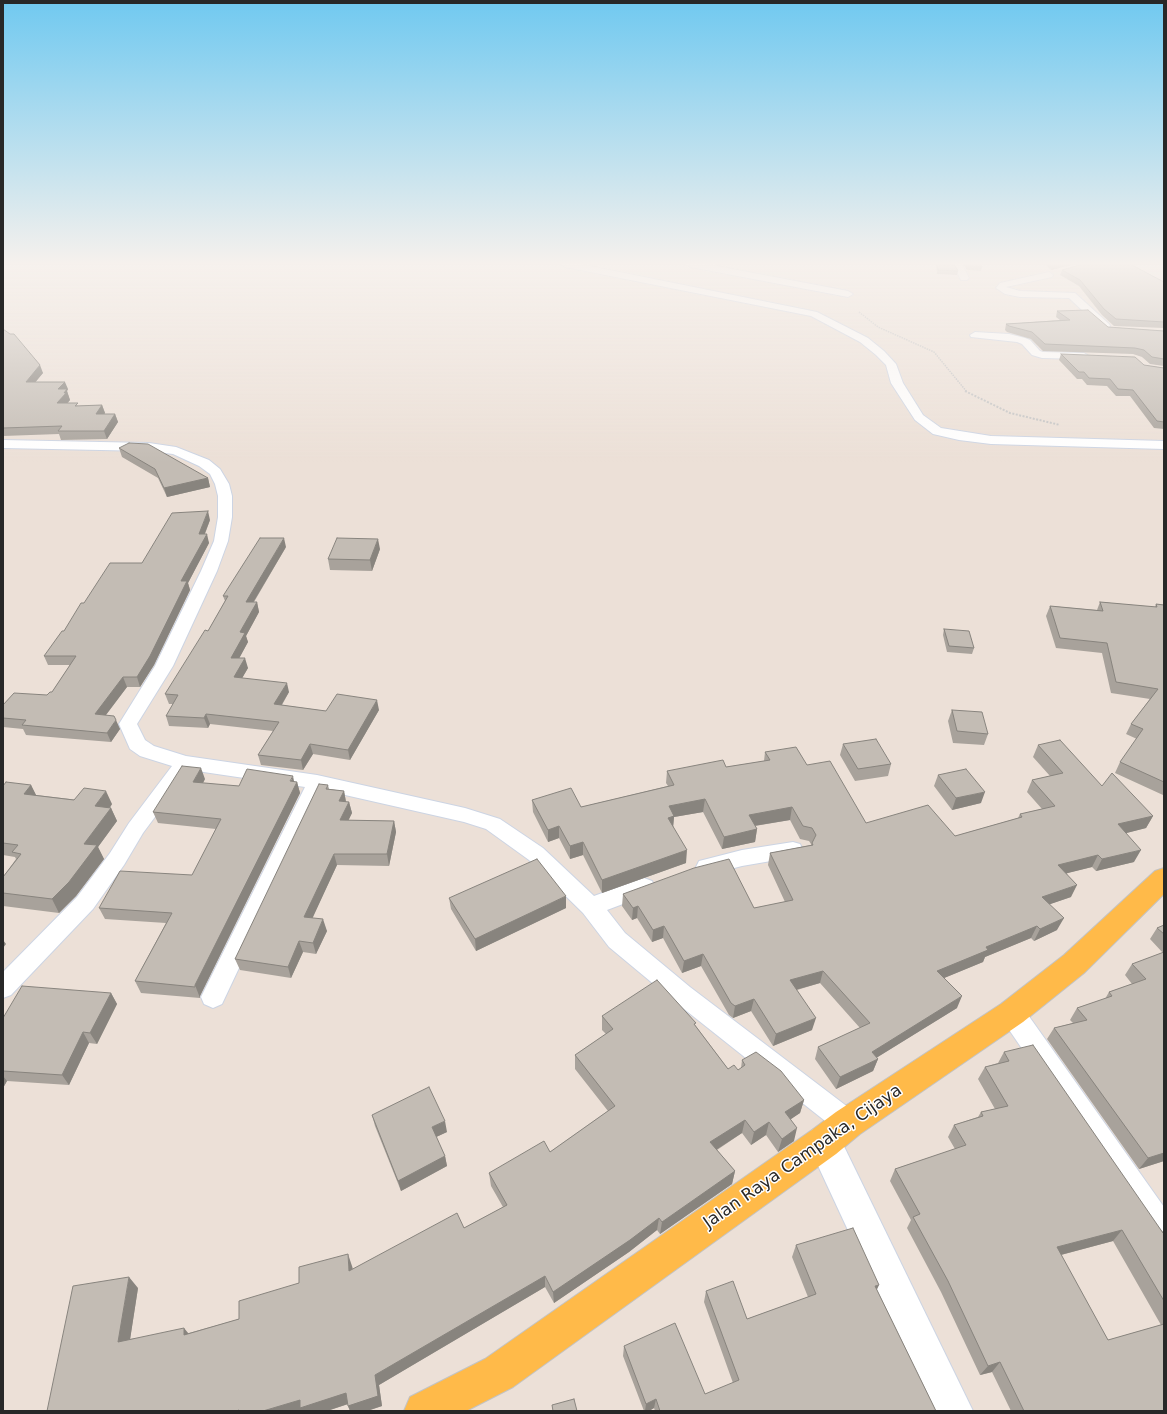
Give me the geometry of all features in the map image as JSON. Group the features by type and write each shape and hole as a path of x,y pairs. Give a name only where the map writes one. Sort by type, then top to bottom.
{"main road":[{"name":"Jalan Raya Campaka, Cijaya","path":"424,1411 499,1373 836,1132 1012,1013 1074,964 1164,878"}],"street":[{"path":"845,330 864,340 891,364 897,383 919,417 937,431 959,436 991,440 1164,446"},
{"path":"975,335 1009,337 1021,340 1036,353 1048,356 1095,357"},
{"path":"3,444 142,447 176,450 204,463 215,472 222,484 225,496 225,517 222,541 164,666 128,724 137,744 147,751 185,763 317,782 465,815 493,824 536,854 591,907 617,940 682,994 836,1132 953,1411"},
{"path":"3,988 85,903 117,859 136,828 185,763"},
{"path":"213,997 317,782"},
{"path":"689,871 742,858 802,848"},
{"path":"591,907 663,880"},
{"path":"1012,1013 1134,1187 1164,1233"}],"path":[{"path":"885,330 934,352 965,391 1010,413 1051,424 1066,426"}],"building":[{"path":"3,330 10,334 14,334 40,365 26,382 65,382 58,389 67,389 64,393 67,392 57,403 78,403 75,406 102,405 96,414 115,414 104,431 58,431 62,426 3,428"},
{"path":"1024,330 1164,331 1164,359 1152,357 1144,350 1135,348 1045,344 1032,332"},
{"path":"1061,354 1135,357 1144,365 1164,368 1164,422 1157,421 1133,390 1118,389 1110,379 1089,378 1084,372 1079,372"},
{"path":"129,443 148,444 208,478 164,488 155,469 119,448"},
{"path":"208,511 199,534 207,534 181,581 187,581 150,656 137,677 123,677 95,714 114,716 116,720 107,733 22,725 26,720 3,718 3,705 14,693 47,695 52,692 76,656 44,656 62,631 64,631 81,603 84,603 110,563 142,563 172,513"},
{"path":"260,538 284,538 246,602 257,602 240,632 245,633 231,658 245,658 234,677 287,683 274,704 326,711 337,694 377,700 348,750 310,744 301,760 258,755 279,722 206,714 204,718 166,716 178,695 165,694 205,630 208,631 228,596 223,596"},
{"path":"337,538 378,539 370,560 328,559"},
{"path":"1100,602 1157,607 1156,604 1164,605 1164,782 1120,762 1143,729 1131,724 1158,689 1116,682 1107,643 1060,638 1050,606 1103,611"},
{"path":"944,629 969,631 974,648 949,646"},
{"path":"952,710 982,712 988,734 957,731"},
{"path":"876,739 891,764 858,769 843,744"},
{"path":"1060,740 1102,786 1112,773 1153,816 1118,824 1141,850 1102,859 1098,855 1058,865 1077,885 1042,897 1064,918 1040,929 1037,926 986,947 988,950 937,971 962,996 872,1052 878,1059 840,1077 818,1047 870,1023 823,971 790,980 816,1018 776,1034 754,999 735,1006 731,1003 703,954 684,961 664,926 653,930 638,906 633,908 623,894 694,868 729,859 754,908 793,900 770,853 813,845 812,843 816,835 812,828 803,826 792,807 749,815 757,829 724,837 705,799 669,806 674,816 668,818 687,850 602,880 583,842 570,846 559,826 548,830 532,800 571,788 581,807 674,785 667,771 723,760 726,767 770,760 765,752 796,747 807,765 830,761 866,823 928,805 955,836 1022,817 1020,814 1055,806 1032,780 1063,773 1038,745"},
{"path":"182,766 201,768 193,782 239,786 247,769 293,776 290,781 297,782 195,987 135,981 172,913 99,908 120,871 192,875 221,819 153,812"},
{"path":"966,769 985,792 956,798 938,775"},
{"path":"6,782 31,785 24,794 74,800 84,788 106,791 95,806 111,808 84,844 97,845 69,882 52,899 3,893 3,877 21,854 12,852 18,845 3,843 3,786"},
{"path":"319,784 328,785 326,789 344,791 339,801 349,802 340,820 394,821 387,854 334,854 304,917 323,919 313,943 299,941 288,967 235,959"},
{"path":"537,859 566,896 475,939 449,898"},
{"path":"1164,925 1164,934 1157,928"},
{"path":"1164,952 1164,1153 1148,1158 1054,1028 1087,1020 1077,1008 1112,996 1109,992 1146,979 1132,964"},
{"path":"657,980 696,1023 694,1024 728,1069 734,1065 738,1070 745,1065 742,1060 756,1052 781,1071 804,1100 785,1112 797,1128 782,1139 769,1122 754,1132 745,1120 710,1142 735,1171 662,1222 659,1218 630,1240 553,1292 545,1276 375,1375 378,1396 348,1406 346,1393 300,1408 300,1400 263,1411 47,1411 73,1286 129,1277 118,1342 184,1328 184,1335 239,1319 239,1301 299,1283 299,1267 348,1254 349,1271 457,1213 464,1228 507,1205 489,1173 544,1141 550,1152 615,1106 575,1055 613,1029 602,1016"},
{"path":"22,986 111,993 90,1033 83,1032 62,1075 3,1071 3,1018"},
{"path":"1033,1045 1164,1233 1164,1301 1122,1230 1057,1247 1108,1340 1164,1324 1164,1411 1024,1411 1000,1362 988,1366 948,1281 913,1217 920,1214 895,1169 966,1145 954,1125 983,1116 981,1112 1008,1106 985,1067 1009,1061 1004,1052"},
{"path":"429,1087 445,1121 432,1127 445,1156 398,1181 372,1115"},
{"path":"853,1228 879,1285 875,1286 936,1411 660,1411 656,1399 646,1404 624,1346 675,1323 705,1394 739,1380 706,1291 733,1281 747,1319 816,1294 796,1245"},
{"path":"574,1399 577,1411 553,1411 552,1405"}]}
